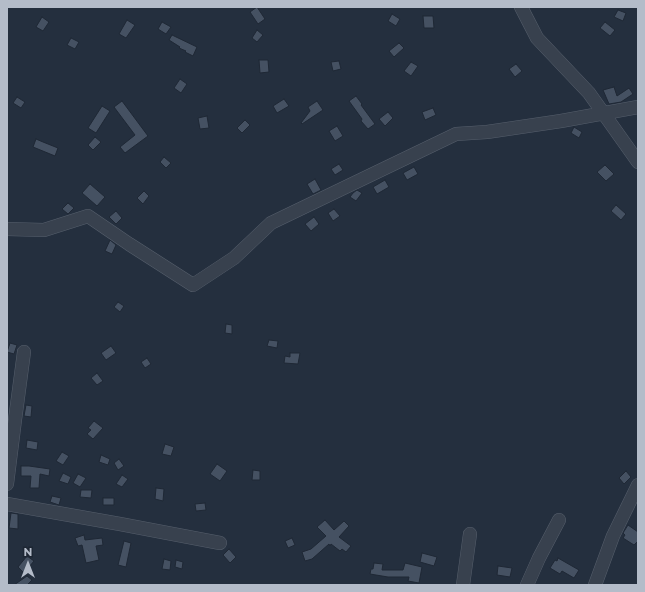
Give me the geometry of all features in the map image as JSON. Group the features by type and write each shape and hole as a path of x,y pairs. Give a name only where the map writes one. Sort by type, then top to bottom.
{"street":[{"path":"521,7 538,38 589,93 638,162"},
{"path":"7,229 44,230 88,216 193,286 234,258 271,223 456,134 487,132 561,121 638,107"},
{"path":"7,484 24,352"},
{"path":"595,585 613,536 638,485"},
{"path":"7,504 113,522 220,543"},
{"path":"527,585 559,520"},
{"path":"463,585 470,534"}],"building":[{"path":"257,7 265,19 258,24 250,12"},
{"path":"618,10 626,13 623,21 614,17"},
{"path":"392,14 400,19 396,26 388,21"},
{"path":"423,16 433,16 434,28 424,28"},
{"path":"42,17 49,22 43,31 36,27"},
{"path":"127,20 135,25 126,38 119,34"},
{"path":"162,22 171,27 166,34 158,29"},
{"path":"605,22 615,30 610,36 600,28"},
{"path":"257,30 263,35 257,42 252,38"},
{"path":"172,35 197,47 193,56 169,40"},
{"path":"71,38 79,42 75,49 67,45"},
{"path":"399,43 404,48 394,57 389,51"},
{"path":"259,60 268,60 269,72 260,73"},
{"path":"339,61 341,69 333,71 331,62"},
{"path":"411,62 418,66 411,76 404,71"},
{"path":"516,64 522,71 515,77 509,69"},
{"path":"180,79 187,84 181,93 174,88"},
{"path":"614,87 617,96 629,88 633,94 621,102 609,104 603,90"},
{"path":"356,96 375,124 368,129 361,121 362,119 349,101"},
{"path":"17,97 25,102 21,108 13,103"},
{"path":"284,99 289,106 277,113 273,106"},
{"path":"122,101 148,136 125,153 120,147 135,135 114,107"},
{"path":"317,101 323,110 302,124 301,123 310,111 308,107"},
{"path":"102,106 110,111 96,133 88,128"},
{"path":"433,108 436,115 425,120 422,112"},
{"path":"388,112 393,118 385,126 379,119"},
{"path":"207,116 209,128 200,129 198,118"},
{"path":"245,120 250,125 242,133 237,128"},
{"path":"337,126 343,136 335,141 329,131"},
{"path":"574,127 582,132 579,138 571,133"},
{"path":"95,137 101,142 93,150 88,145"},
{"path":"36,139 58,148 55,156 33,147"},
{"path":"164,157 171,163 166,168 160,162"},
{"path":"339,164 343,170 335,175 331,169"},
{"path":"605,165 614,174 606,181 597,172"},
{"path":"414,167 418,174 407,180 403,173"},
{"path":"315,179 321,190 313,194 307,184"},
{"path":"385,180 389,187 377,194 373,187"},
{"path":"90,184 105,197 97,206 82,193"},
{"path":"357,190 362,193 356,201 350,197"},
{"path":"144,191 149,196 143,204 137,198"},
{"path":"68,203 74,208 68,214 62,209"},
{"path":"616,205 626,214 621,220 611,211"},
{"path":"334,209 340,216 333,221 328,213"},
{"path":"116,211 122,218 116,224 109,217"},
{"path":"314,217 319,224 311,231 305,224"},
{"path":"110,240 116,245 112,254 105,251"},
{"path":"118,302 124,306 120,312 114,307"},
{"path":"226,324 232,325 232,334 225,333"},
{"path":"269,340 278,341 277,348 267,346"},
{"path":"10,343 17,345 14,354 7,352"},
{"path":"111,346 116,353 106,360 101,353"},
{"path":"290,353 300,353 298,364 284,363 285,356 290,357"},
{"path":"147,358 151,364 145,368 141,362"},
{"path":"97,373 103,381 97,385 91,378"},
{"path":"26,405 32,406 31,417 24,416"},
{"path":"94,421 103,428 93,439 87,434 91,430 88,428"},
{"path":"27,440 38,442 37,450 26,448"},
{"path":"165,444 174,447 171,456 162,454"},
{"path":"62,452 69,456 63,465 56,461"},
{"path":"101,455 110,459 108,465 99,462"},
{"path":"119,459 124,466 118,470 114,463"},
{"path":"217,464 227,471 220,481 210,474"},
{"path":"21,466 50,469 49,476 40,474 39,488 30,488 31,476 21,476"},
{"path":"253,470 260,471 260,480 252,480"},
{"path":"626,471 631,477 624,484 619,478"},
{"path":"63,473 71,477 68,484 59,481"},
{"path":"78,474 86,478 80,487 73,483"},
{"path":"122,475 128,479 122,487 116,484"},
{"path":"156,488 164,489 163,501 155,499"},
{"path":"81,490 92,490 91,498 80,497"},
{"path":"52,496 61,498 59,505 50,502"},
{"path":"103,498 114,498 114,505 103,505"},
{"path":"205,503 206,510 196,511 195,504"},
{"path":"11,513 18,514 18,529 9,528"},
{"path":"325,520 334,530 344,521 349,526 339,537 351,546 346,552 342,549 340,551 329,544 312,559 305,561 302,552 311,549 326,536 317,527"},
{"path":"628,525 638,532 638,541 634,545 623,538 625,535 623,533"},
{"path":"84,535 85,540 102,538 103,545 96,546 99,560 86,563 82,545 78,546 75,538"},
{"path":"292,538 295,545 288,548 285,541"},
{"path":"124,541 131,543 126,567 118,565"},
{"path":"229,549 236,557 230,563 223,555"},
{"path":"422,553 437,557 434,566 420,562"},
{"path":"27,556 34,561 24,573 18,567"},
{"path":"558,558 579,570 574,578 562,571 560,574 550,568"},
{"path":"164,559 171,561 170,570 162,569"},
{"path":"176,560 183,562 182,569 175,567"},
{"path":"374,563 383,564 382,570 403,570 405,563 422,567 419,583 408,581 409,577 388,577 370,574"},
{"path":"498,566 512,568 510,577 497,575"},
{"path":"27,576 32,580 27,585 14,585"}]}
